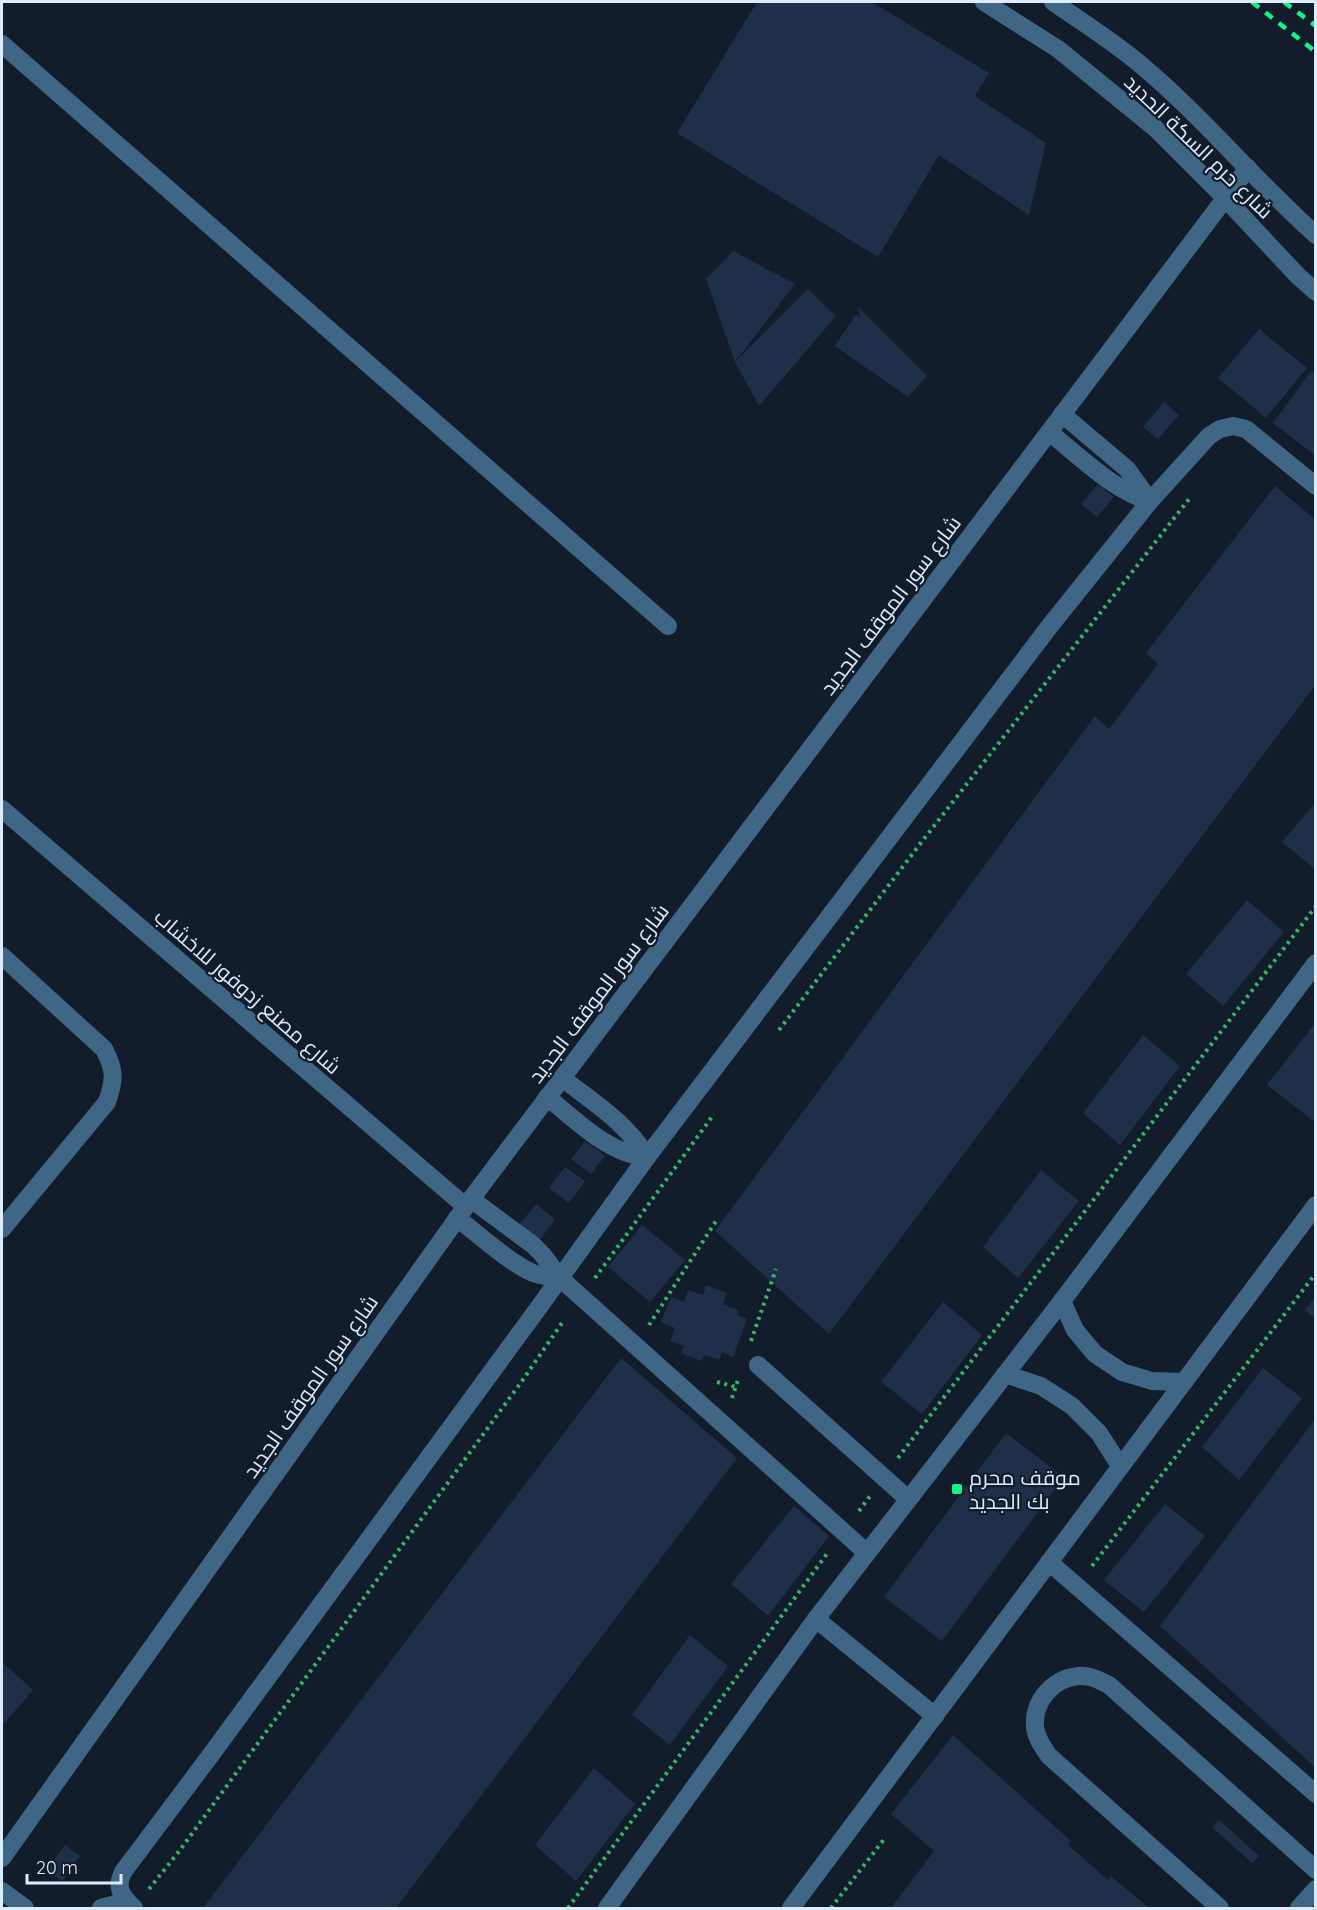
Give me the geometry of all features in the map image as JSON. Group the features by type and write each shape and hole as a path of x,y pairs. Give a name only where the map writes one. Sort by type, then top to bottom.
{"street":[{"name":"شارع حرم السكة الحديد","path":"984,2 1058,49 1155,128 1316,292"},
{"name":"شارع حرم السكة الحديد","path":"1053,2 1134,60 1316,235"},
{"path":"2,44 668,626"},
{"name":"شارع سور الموقف الجديد","path":"2,1858 464,1208 1248,168"},
{"path":"1062,414 1127,469 1150,501"},
{"path":"131,1904 120,1890 120,1877 123,1872 647,1157 1049,627 1150,501 1209,436 1220,429 1233,426 1246,429 1257,436 1316,486"},
{"path":"1049,432 1116,485 1138,498 1150,501"},
{"name":"شارع مصنع زدوفور للاخشاب","path":"2,809 464,1208 518,1264 544,1277 560,1278"},
{"path":"2,956 104,1049 112,1066 113,1084 107,1102 2,1229"},
{"path":"607,1908 816,1619 1062,1301 1316,963"},
{"path":"562,1078 622,1125 647,1157"},
{"path":"547,1097 620,1152 647,1157"},
{"path":"791,1908 1316,1205"},
{"path":"560,1278 867,1553"},
{"path":"1062,1301 1075,1330 1095,1354 1122,1372 1152,1381 1184,1382"},
{"path":"758,1365 908,1499"},
{"path":"1005,1374 1041,1386 1072,1406 1099,1433 1120,1466"},
{"path":"1049,1562 1316,1794"},
{"path":"816,1619 935,1716"},
{"path":"1220,1908 1049,1756 1040,1743 1035,1728 1036,1713 1041,1699 1051,1687 1065,1679 1080,1676 1095,1678 1109,1685 1316,1870"},
{"path":"1299,1908 1316,1889"},
{"path":"2,1891 25,1908"},
{"path":"101,1908 131,1904"}],"path":[{"path":"776,1033 920,844 1194,493"},
{"path":"568,1908 884,1477 1316,906"},
{"path":"131,1904 180,1850 717,1111"},
{"path":"635,1346 718,1218"},
{"path":"1077,1586 1316,1273"},
{"path":"831,1908 885,1839"}],"building":[{"path":"757,2 872,2 989,73 975,96 1046,143 1029,215 939,155 878,257 677,133"},
{"path":"733,251 795,284 735,362 706,279"},
{"path":"808,289 836,316 759,406 735,362"},
{"path":"858,307 927,376 908,397 835,346 856,314 860,318"},
{"path":"1259,329 1307,368 1266,418 1218,378"},
{"path":"1311,371 1316,374 1316,456 1273,423"},
{"path":"1164,402 1179,415 1158,439 1143,427"},
{"path":"1098,484 1114,497 1097,517 1081,504"},
{"path":"1275,486 1316,520 1316,684 829,1334 715,1231 1095,716 1109,729 1158,664 1146,653"},
{"path":"1316,802 1316,870 1282,842"},
{"path":"1247,900 1284,932 1223,1006 1186,974"},
{"path":"1316,1022 1316,1123 1267,1085"},
{"path":"1143,1035 1180,1066 1120,1145 1083,1113"},
{"path":"585,1141 605,1156 591,1174 571,1159"},
{"path":"565,1167 585,1181 569,1203 549,1188"},
{"path":"1041,1170 1079,1201 1018,1278 983,1247"},
{"path":"536,1204 555,1219 540,1240 519,1225"},
{"path":"642,1225 685,1260 650,1302 608,1267"},
{"path":"706,1285 727,1293 723,1304 739,1311 737,1315 747,1319 733,1357 722,1352 719,1360 704,1355 701,1361 681,1353 684,1346 670,1341 675,1328 661,1322 671,1297 684,1302 688,1290 703,1295"},
{"path":"1316,1296 1316,1319 1305,1310"},
{"path":"943,1302 982,1335 922,1414 881,1382"},
{"path":"621,1358 737,1458 396,1908 203,1908"},
{"path":"1263,1368 1302,1398 1239,1480 1202,1447"},
{"path":"1316,1418 1316,1768 1160,1626"},
{"path":"1006,1433 1064,1477 942,1641 884,1597"},
{"path":"1165,1504 1205,1536 1144,1612 1104,1580"},
{"path":"794,1506 829,1536 768,1616 731,1584"},
{"path":"690,1635 728,1666 670,1745 632,1715"},
{"path":"2,1662 33,1690 2,1726"},
{"path":"953,1735 1071,1841 1068,1845 1108,1880 1111,1876 1149,1908 891,1908 934,1851 891,1814"},
{"path":"594,1768 635,1804 576,1881 535,1845"},
{"path":"1219,1820 1259,1856 1252,1863 1212,1827"},
{"path":"65,1845 80,1856 62,1881 47,1870"}],"railway":[{"path":"1252,2 1316,52"},
{"path":"1284,2 1316,26"}],"place":[{"name":"موقف محرم بك الجديد","path":"957,1489"}]}
